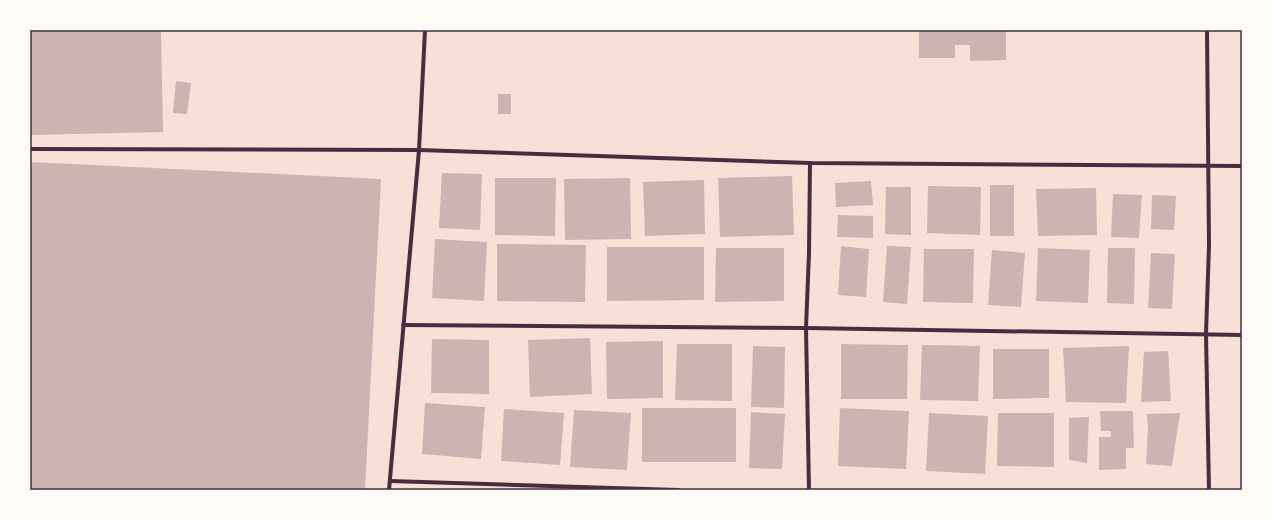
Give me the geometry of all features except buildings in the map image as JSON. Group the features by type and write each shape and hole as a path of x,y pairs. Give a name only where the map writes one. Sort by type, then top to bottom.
{"street":[{"path":"390,490 419,150 425,30"},
{"path":"1207,30 1209,245 1206,334 1209,490"},
{"path":"30,149 419,150 810,163 1242,166"},
{"path":"809,490 806,328 810,253 810,163"},
{"path":"403,325 806,328 1242,335"},
{"path":"390,481 678,490"}]}
